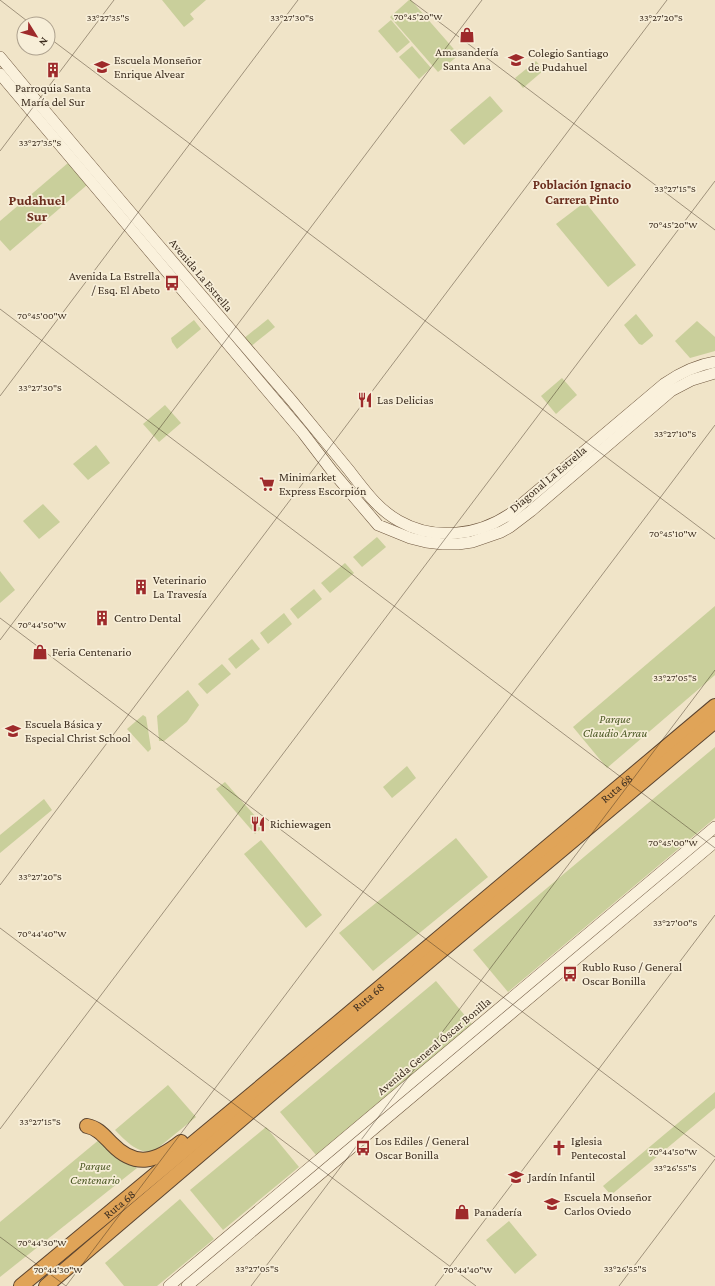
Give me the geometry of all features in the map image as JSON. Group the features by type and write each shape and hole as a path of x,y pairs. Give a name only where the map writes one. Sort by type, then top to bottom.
{"highway":[{"name":"Ruta 68","path":"22,1286 715,706"},
{"name":"Ruta 68","path":"46,1286 263,1100 715,721"},
{"path":"87,1126 100,1131 117,1149 128,1156 143,1160 159,1157 173,1148 272,1068 303,1046 328,1031"}],"main road":[{"name":"Avenida La Estrella","path":"0,57 381,509"},
{"name":"Avenida La Estrella","path":"0,74 297,426 332,471 378,525"},
{"name":"Diagonal La Estrella","path":"378,525 410,538 443,544 465,544 491,536 510,527 623,426 657,390 672,378 696,367 715,362"},
{"name":"Diagonal La Estrella","path":"381,509 405,524 431,532 451,534 477,529 496,522 510,514 623,426 678,387 692,380 715,373"},
{"path":"378,525 392,523 405,524"},
{"name":"Avenida General Óscar Bonilla","path":"169,1286 715,827"},
{"name":"Avenida General Óscar Bonilla","path":"187,1286 715,842"}],"green space":[{"path":"162,0 206,0 190,14 194,19 184,27"},
{"path":"409,0 411,0 459,55 438,72 390,17"},
{"path":"391,20 410,42 397,53 378,31"},
{"path":"412,46 431,68 419,79 399,57"},
{"path":"536,61 544,70 523,88 515,78"},
{"path":"490,96 503,111 464,145 450,130"},
{"path":"68,163 87,185 10,251 0,240 0,221"},
{"path":"585,202 636,265 608,287 556,224"},
{"path":"636,314 653,335 642,345 639,344 624,325"},
{"path":"268,319 275,327 250,347 243,339"},
{"path":"194,320 201,329 177,349 171,338"},
{"path":"697,321 715,337 715,351 690,358 675,341"},
{"path":"562,378 577,395 556,414 541,396"},
{"path":"165,405 181,423 159,442 143,424"},
{"path":"96,445 110,463 88,480 73,464"},
{"path":"43,504 60,522 39,539 23,521"},
{"path":"377,537 386,547 362,567 353,557"},
{"path":"345,563 354,573 330,593 321,583"},
{"path":"0,571 15,590 0,603"},
{"path":"314,589 322,599 298,619 290,609"},
{"name":"Parque Claudio Arrau","path":"715,606 715,675 607,768 573,727"},
{"path":"284,613 292,624 268,644 260,633"},
{"path":"252,639 260,649 236,669 228,659"},
{"path":"222,664 231,674 207,694 198,684"},
{"path":"188,690 199,705 187,722 164,741 159,741 157,716"},
{"path":"143,715 146,717 151,749 148,752 127,729"},
{"path":"715,747 715,818 508,992 473,950"},
{"path":"407,766 416,778 392,798 383,787"},
{"path":"225,782 264,826 255,834 216,789"},
{"path":"44,799 52,810 0,853 0,835"},
{"path":"456,838 488,877 373,971 339,933"},
{"path":"261,840 322,915 306,928 244,854"},
{"path":"436,981 472,1024 316,1155 280,1112"},
{"path":"168,1085 196,1117 153,1152 141,1151 127,1142 115,1130"},
{"path":"715,1092 715,1108 611,1195 603,1186"},
{"path":"266,1127 299,1167 223,1230 190,1190"},
{"name":"Parque Centenario","path":"100,1139 137,1168 0,1277 0,1222"},
{"path":"180,1199 214,1239 157,1286 124,1286 105,1263"},
{"path":"509,1221 537,1255 515,1274 486,1240"}],"place":[{"name":"Amasandería Santa Ana","path":"467,35"},
{"name":"Colegio Santiago de Pudahuel","path":"516,60"},
{"name":"Escuela Monseñor Enrique Alvear","path":"102,67"},
{"name":"Parroquia Santa María del Sur","path":"53,70"},
{"name":"Avenida La Estrella / Esq. El Abeto","path":"172,283"},
{"name":"Las Delicias","path":"365,400"},
{"name":"Minimarket Express Escorpión","path":"267,484"},
{"name":"Veterinario La Travesía","path":"141,587"},
{"name":"Centro Dental","path":"102,618"},
{"name":"Feria Centenario","path":"40,652"},
{"name":"Escuela Básica y Especial Christ School","path":"13,731"},
{"name":"Richiewagen","path":"258,824"},
{"name":"Rublo Ruso / General Oscar Bonilla","path":"570,974"},
{"name":"Los Ediles / General Oscar Bonilla","path":"363,1148"},
{"name":"Iglesia Pentecostal","path":"559,1148"},
{"name":"Jardín Infantil","path":"516,1177"},
{"name":"Escuela Monseñor Carlos Oviedo","path":"552,1204"},
{"name":"Panadería","path":"462,1212"}],"district":[{"name":"Población Ignacio Carrera Pinto","path":"582,192"},
{"name":"Pudahuel Sur","path":"37,208"}]}
